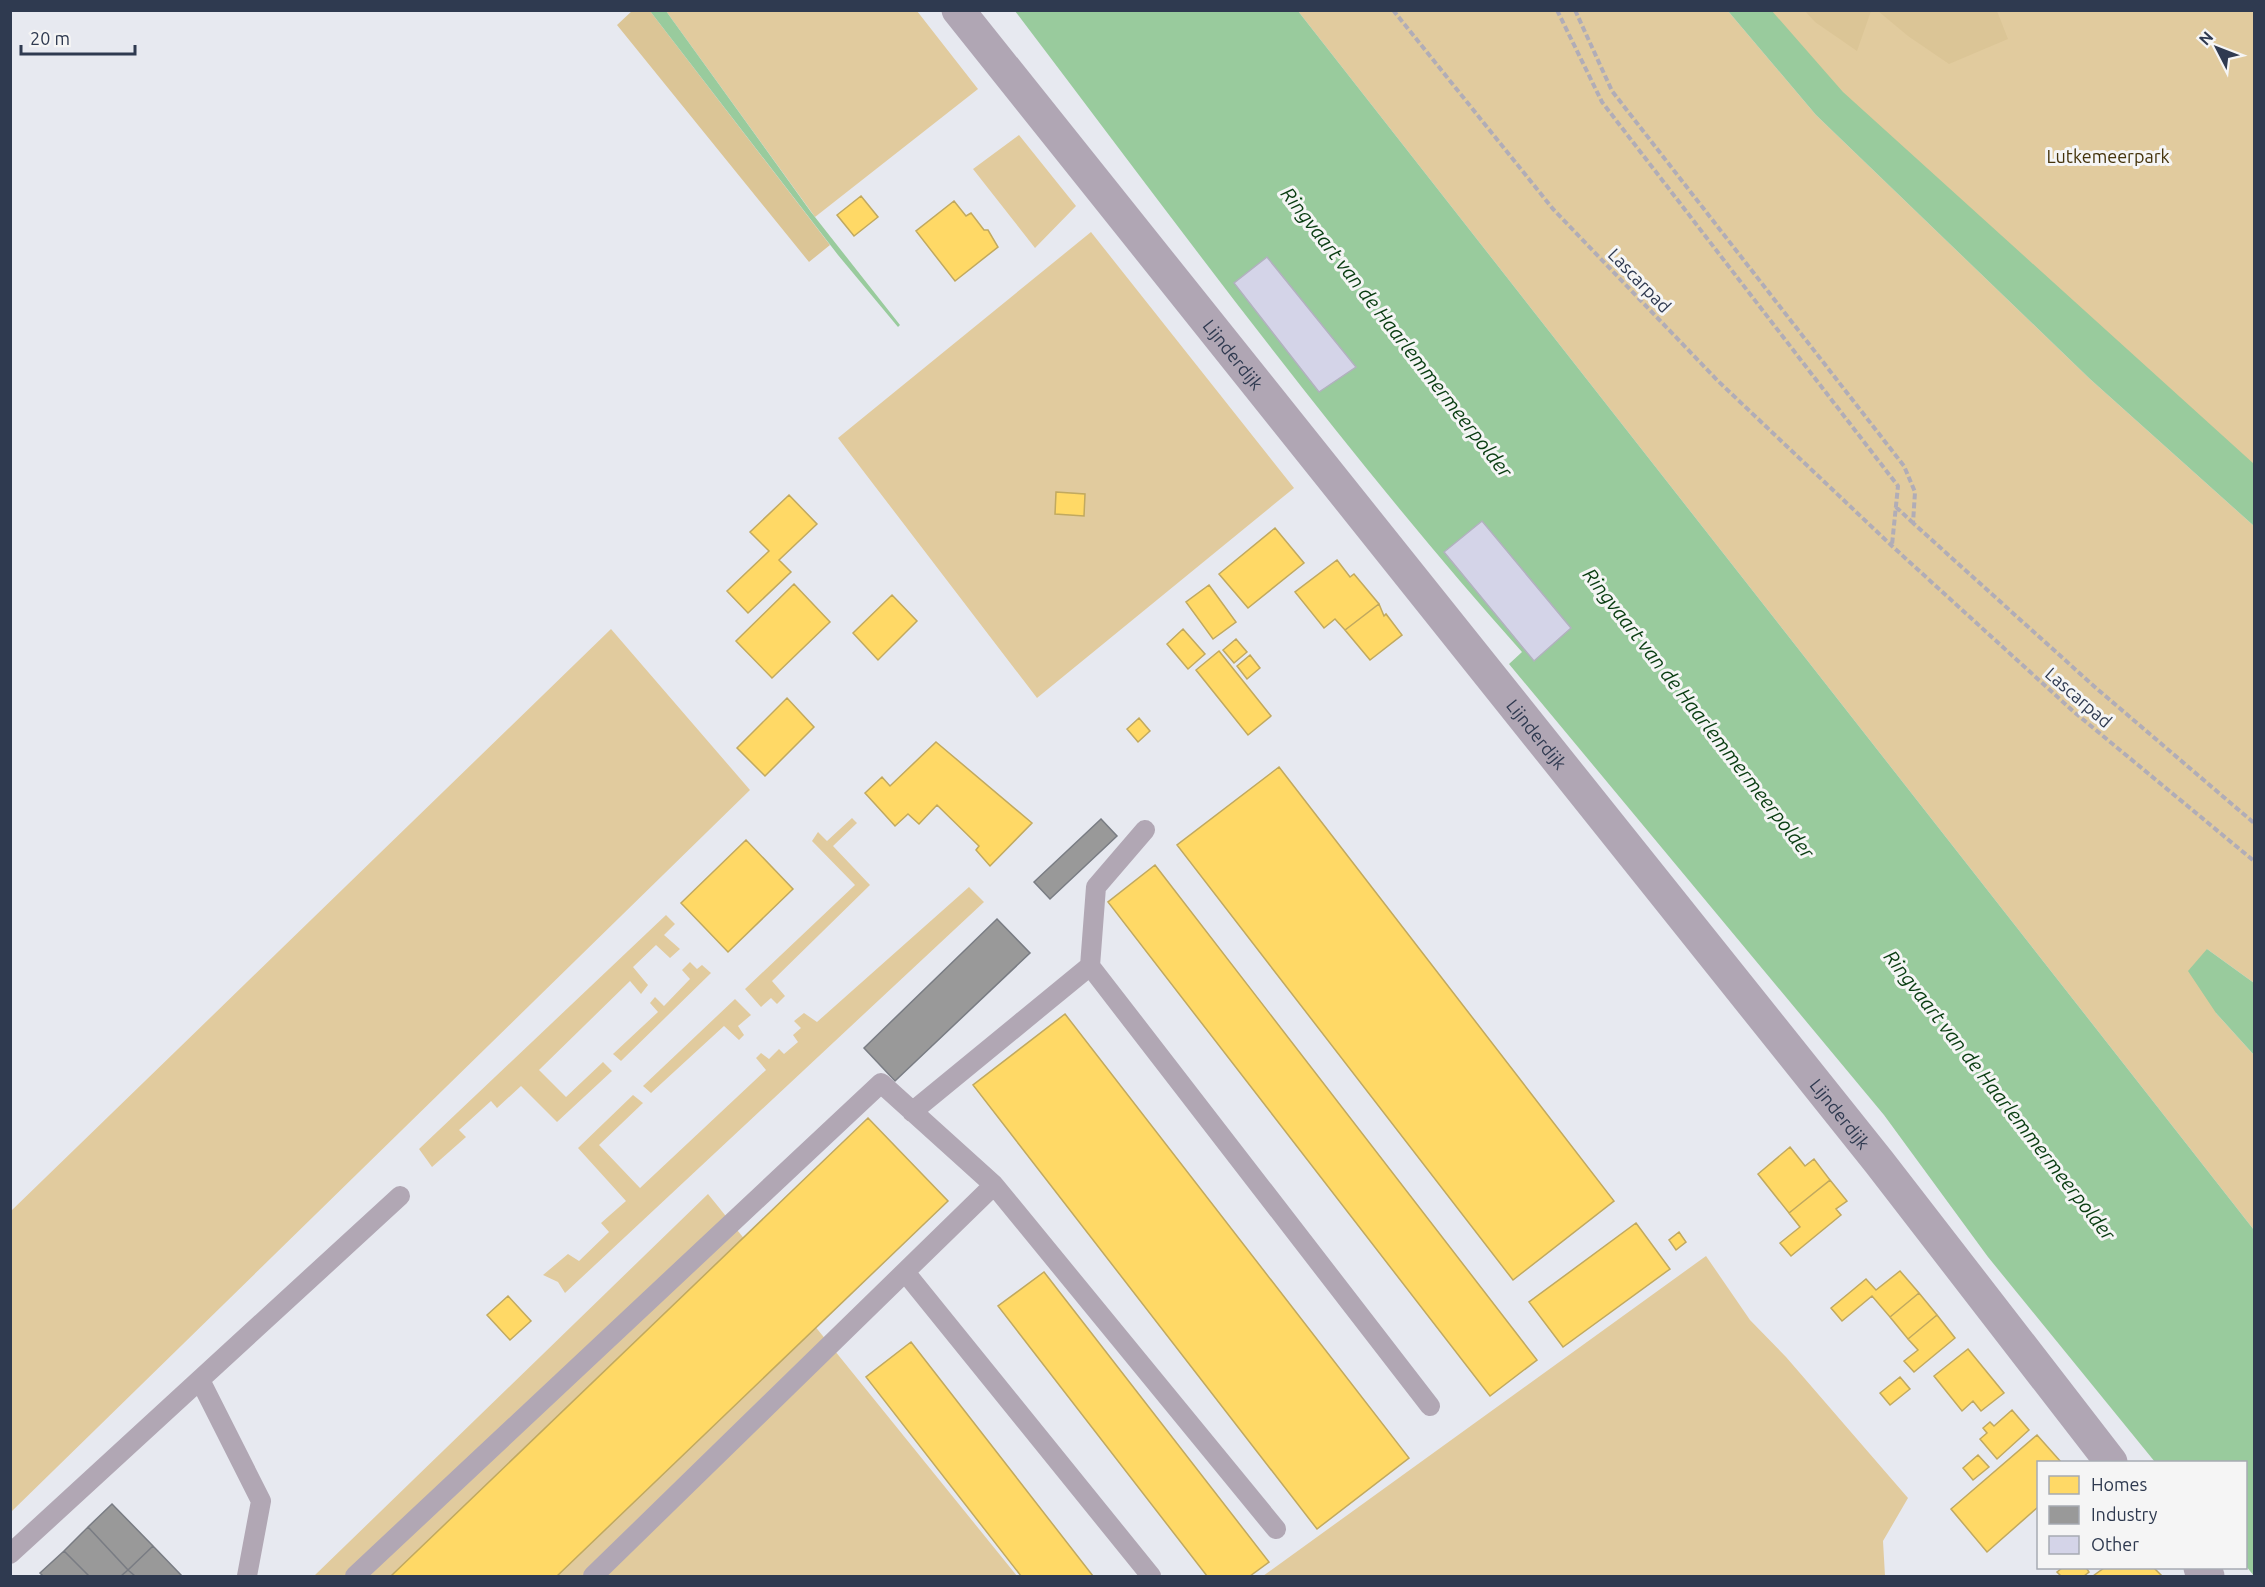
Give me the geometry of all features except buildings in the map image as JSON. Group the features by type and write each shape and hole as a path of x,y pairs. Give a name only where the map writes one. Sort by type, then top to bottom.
{"street":[{"name":"Lijnderdijk","path":"958,10 1872,1153 2111,1461"}],"lane":[{"path":"1145,830 1096,887 1090,966 1430,1406"},
{"path":"912,1112 1090,966"},
{"path":"355,1576 880,1083 994,1185 1276,1528"},
{"path":"593,1576 994,1185"},
{"path":"10,1554 400,1196"},
{"path":"905,1272 1151,1576"},
{"path":"200,1380 261,1501 247,1576"}],"path":[{"name":"Lascarpad","path":"1393,10 1554,209 1718,381 1892,546 2074,712 2254,861"},
{"path":"1557,10 1602,102 1898,486 1892,546"},
{"path":"1575,10 1612,91 1904,466 1915,492 1912,523"},
{"path":"1895,506 2096,688 2254,823"}],"green space":[{"path":"666,11 917,11 978,89 815,217"},
{"path":"1298,11 1728,11 1816,115 2090,379 2254,526 2254,983 2207,949 2216,1013 2254,1055 2254,1230"},
{"name":"Lutkemeerpark","path":"1752,11 2254,11 2254,481"},
{"path":"1019,135 1076,206 1035,248 973,169"},
{"path":"1091,232 1294,488 1037,698 838,438"},
{"path":"611,629 750,790 11,1512 11,1211"},
{"path":"852,818 857,823 833,846 870,885 772,981 785,996 777,1004 771,998 761,1007 745,989 855,885 812,841 818,832 827,841"},
{"path":"969,887 984,902 565,1293 558,1282 543,1275 568,1254 579,1261 609,1232 601,1223 626,1201 578,1148 633,1095 643,1103 599,1145 640,1188 766,1070 756,1058 761,1053 769,1059 779,1049 784,1054 798,1042 793,1035 801,1028 794,1021 804,1013 817,1022"},
{"path":"666,915 675,924 664,935 680,949 670,958 656,945 633,967 648,985 641,994 630,981 539,1070 566,1097 603,1062 612,1071 557,1122 521,1086 497,1108 491,1101 459,1130 466,1137 432,1167 419,1149"},
{"path":"690,962 697,969 702,965 711,973 621,1061 613,1054 658,1012 650,1003 655,997 664,1006 690,979 682,970"},
{"path":"735,999 751,1015 738,1026 744,1035 739,1040 724,1026 651,1093 643,1086"},
{"path":"708,1194 1017,1576 314,1576"},
{"path":"1706,1256 1750,1320 1786,1357 1908,1498 1883,1541 1885,1576 1263,1576"}],"shaded area":[{"path":"633,10 650,11 830,245 809,262 617,25"},
{"path":"1805,11 1871,11 1857,51 1815,22"},
{"path":"1878,11 1997,11 2008,39 1949,64 1908,36"}],"water":[{"path":"650,11 666,11 811,212 900,325 898,327 838,255"},
{"name":"Ringvaart van de Haarlemmermeerpolder","path":"1015,11 1298,11 2254,1230 2254,1576 2247,1567 2247,1461 2154,1461 1988,1257 1884,1115 1509,664 1522,652 1389,497 1200,255"},
{"path":"1728,11 1772,11 1843,92 2254,464 2254,526 2090,379 1816,115"},
{"path":"2207,949 2254,983 2254,1055 2216,1013 2188,971"}]}
